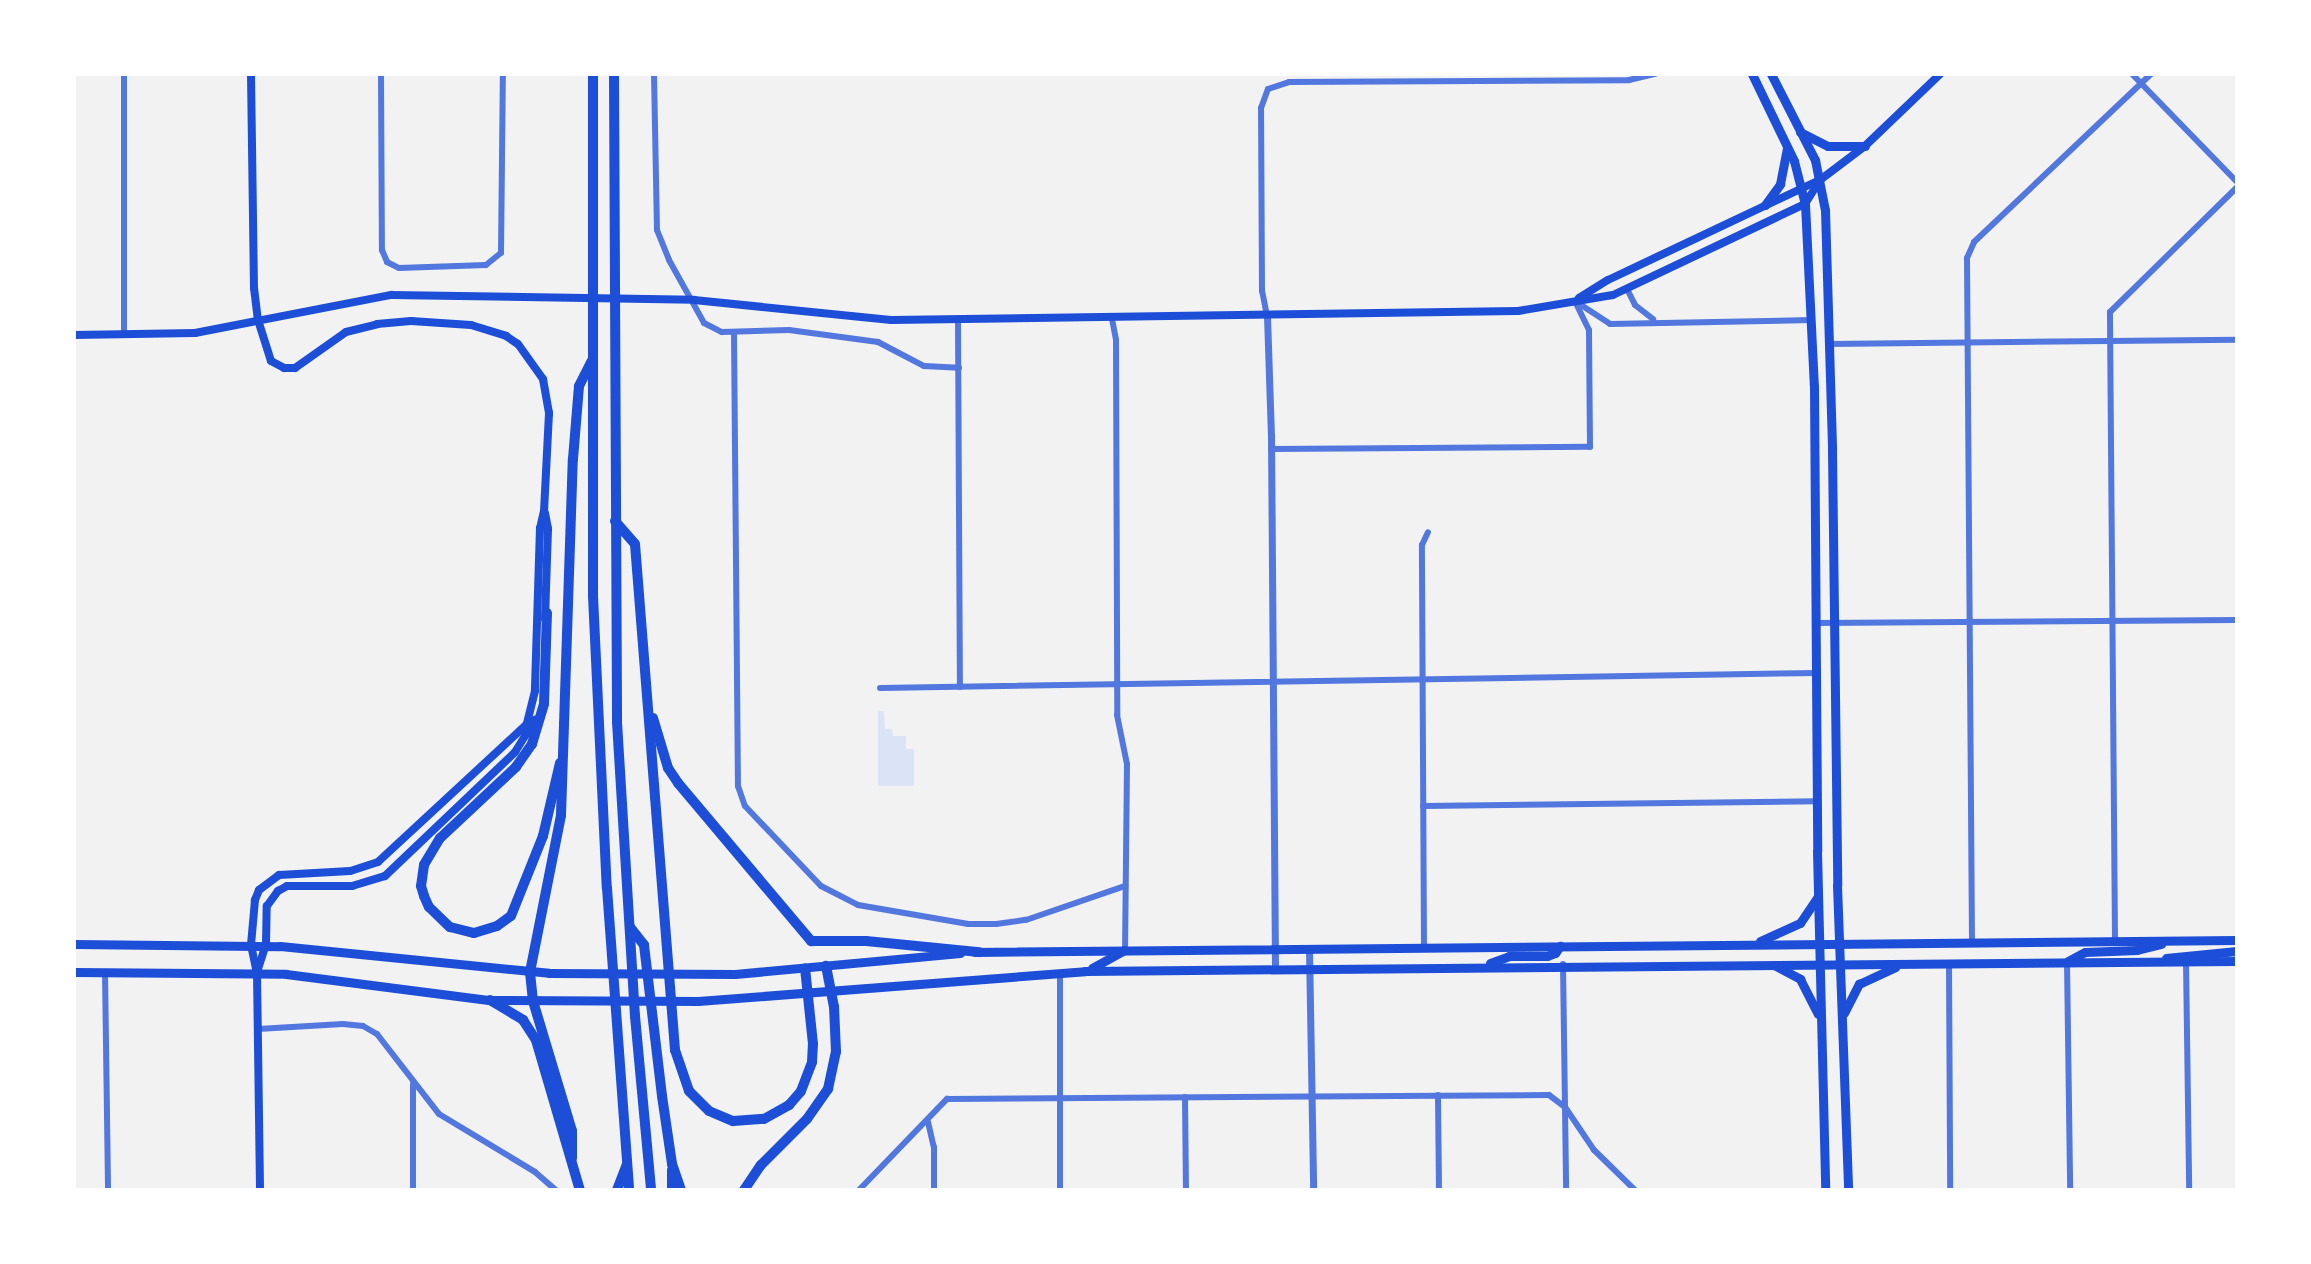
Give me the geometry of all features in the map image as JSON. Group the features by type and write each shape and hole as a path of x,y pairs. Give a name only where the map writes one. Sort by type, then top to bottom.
{"highway":[{"path":"593,74 593,596 629,1190"},
{"path":"614,74 617,722 629,925 651,1190"},
{"path":"572,1158 572,1131 533,1001 530,972 561,815 573,459 579,386 593,359"},
{"path":"615,521 635,544 675,1050 682,1079 698,1102 721,1118 733,1121 764,1119 789,1105 801,1091 812,1062 805,968"},
{"path":"547,613 544,704 532,744 516,767 440,838 424,865 421,886 424,896 429,907 450,927 474,933 497,926 511,916 543,836 562,758"},
{"path":"646,687 661,750 673,776 811,941 892,942 979,952"},
{"path":"629,925 644,945 651,1022 672,1164 672,1190"},
{"path":"744,1190 761,1165 813,1112 828,1089 836,1052 826,966"},
{"path":"490,1000 523,1020 536,1040 580,1190"},
{"path":"617,1190 627,1164"},
{"path":"672,1164 681,1190"}],"main road":[{"path":"251,74 253,276 258,320 271,361 290,369 303,365 346,332 377,324 411,321 471,325 506,336 529,356 547,390 549,413 544,511 540,528 535,691 522,731 378,862 350,871 289,872 267,882 259,890 252,909 251,945 257,973 260,1190"},
{"path":"1752,74 1787,145 1802,185 1805,204 1812,320 1818,896 1825,1190"},
{"path":"1771,74 1815,160 1825,210 1826,344 1832,450 1839,943 1848,1190"},
{"path":"74,335 195,333 369,298 420,294 694,300 891,320 1484,314 1613,295 1805,204 1820,180 1865,146 1940,74"},
{"path":"1800,132 1828,146 1865,146"},
{"path":"1765,205 1783,176 1787,145"},
{"path":"1575,301 1608,280 1802,185 1820,180"},
{"path":"257,973 266,945 267,906 278,891 287,886 352,886 385,876 515,752 535,718 547,613 548,529 544,511"},
{"path":"1752,944 1800,923 1818,896"},
{"path":"74,944 266,945 530,972 695,975 979,952 2237,940"},
{"path":"2067,962 2085,952 2137,950 2172,941"},
{"path":"1488,965 1509,956 1547,956 1555,953 1560,946"},
{"path":"1085,971 1125,950"},
{"path":"2147,962 2180,954 2237,951"},
{"path":"74,972 257,973 490,1000 698,1001 1085,971 1563,964 2237,961"},
{"path":"1771,964 1800,979 1821,1021"},
{"path":"1842,1019 1852,993 1864,979 1906,964"}],"street":[{"path":"124,74 124,335"},
{"path":"381,74 382,250 387,262 399,268 486,265 499,257 504,245 503,74"},
{"path":"654,74 657,230 682,284 711,328 734,333 789,330 878,342 894,347 924,366 959,368"},
{"path":"1275,968 1271,449 1267,316 1262,291 1261,108 1268,89 1289,82 1629,80 1655,74"},
{"path":"2115,941 2110,308 2237,184 2132,74"},
{"path":"1972,941 1967,258 1974,242 2151,74"},
{"path":"1627,289 1643,315 1660,321"},
{"path":"1271,449 1590,447 1589,330 1575,301"},
{"path":"1575,301 1610,324 1812,320"},
{"path":"1112,319 1116,340 1117,715 1127,764 1125,950"},
{"path":"958,320 960,687"},
{"path":"734,333 738,786 745,806 821,886 858,905 968,924 996,924 1026,920 1125,886"},
{"path":"1826,344 2237,340"},
{"path":"1424,948 1422,545 1428,532"},
{"path":"1817,623 2237,620"},
{"path":"880,688 1817,673"},
{"path":"1423,806 1817,801"},
{"path":"1309,949 1313,1190"},
{"path":"2186,961 2189,1190"},
{"path":"2067,962 2070,1190"},
{"path":"1949,963 1950,1190"},
{"path":"1563,964 1566,1190"},
{"path":"105,972 108,1190"},
{"path":"1060,973 1060,1190"},
{"path":"258,1029 363,1026 377,1034 439,1114 535,1172 556,1190"},
{"path":"413,1084 413,1190"},
{"path":"1438,1095 1439,1190"},
{"path":"859,1190 947,1099 1549,1095 1565,1107 1594,1150 1635,1190"},
{"path":"1185,1097 1186,1190"},
{"path":"928,1122 934,1147 934,1190"}],"shaded area":[{"path":"878,711 884,711 885,729 892,729 893,736 906,736 906,749 914,749 914,786 878,786"}]}
